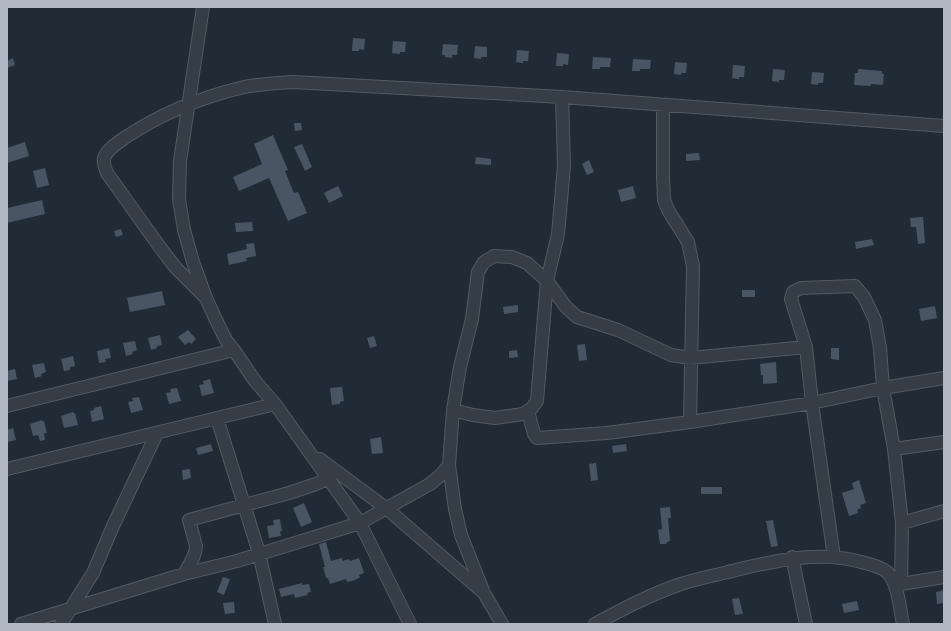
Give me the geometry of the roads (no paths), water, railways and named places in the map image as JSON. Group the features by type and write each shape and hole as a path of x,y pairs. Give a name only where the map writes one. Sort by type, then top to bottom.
{"street":[{"path":"203,7 180,161 179,199 188,246 206,298 226,340 255,381 275,404 360,523 410,624"},
{"path":"206,298 175,266 159,246 107,173 104,162 107,153 120,141 160,116 188,104 243,88 264,84 293,82 562,97 944,126"},
{"path":"453,410 495,418 528,412 536,401 548,281 558,234 564,166 562,97"},
{"path":"663,104 664,200 668,210 688,242 692,266 690,422"},
{"path":"502,624 484,593 462,535 455,509 449,465 453,410 462,356 472,319 478,272 484,262 494,256 512,257 527,263 548,281 566,307 577,318 618,330 671,355 690,358 806,347"},
{"path":"834,557 812,403 806,347 791,299 793,292 801,288 855,286 864,297 875,320 880,348 883,388 894,449 902,523 898,585 903,624"},
{"path":"7,406 234,350"},
{"path":"528,412 534,434 537,438 607,433 812,403 883,388 944,378"},
{"path":"7,469 275,404"},
{"path":"217,418 259,553 275,624"},
{"path":"61,624 72,609 93,573 156,433"},
{"path":"894,449 944,442"},
{"path":"309,451 386,508 484,593"},
{"path":"20,624 184,574 237,561 360,523 430,484 441,475 449,465"},
{"path":"184,574 196,550 189,520 289,493 329,478"},
{"path":"902,523 944,511"},
{"path":"595,624 636,602 680,584 767,562 792,558 834,557 853,559 880,567 889,574 898,585"},
{"path":"792,558 806,624"},
{"path":"898,585 944,577"}]}
